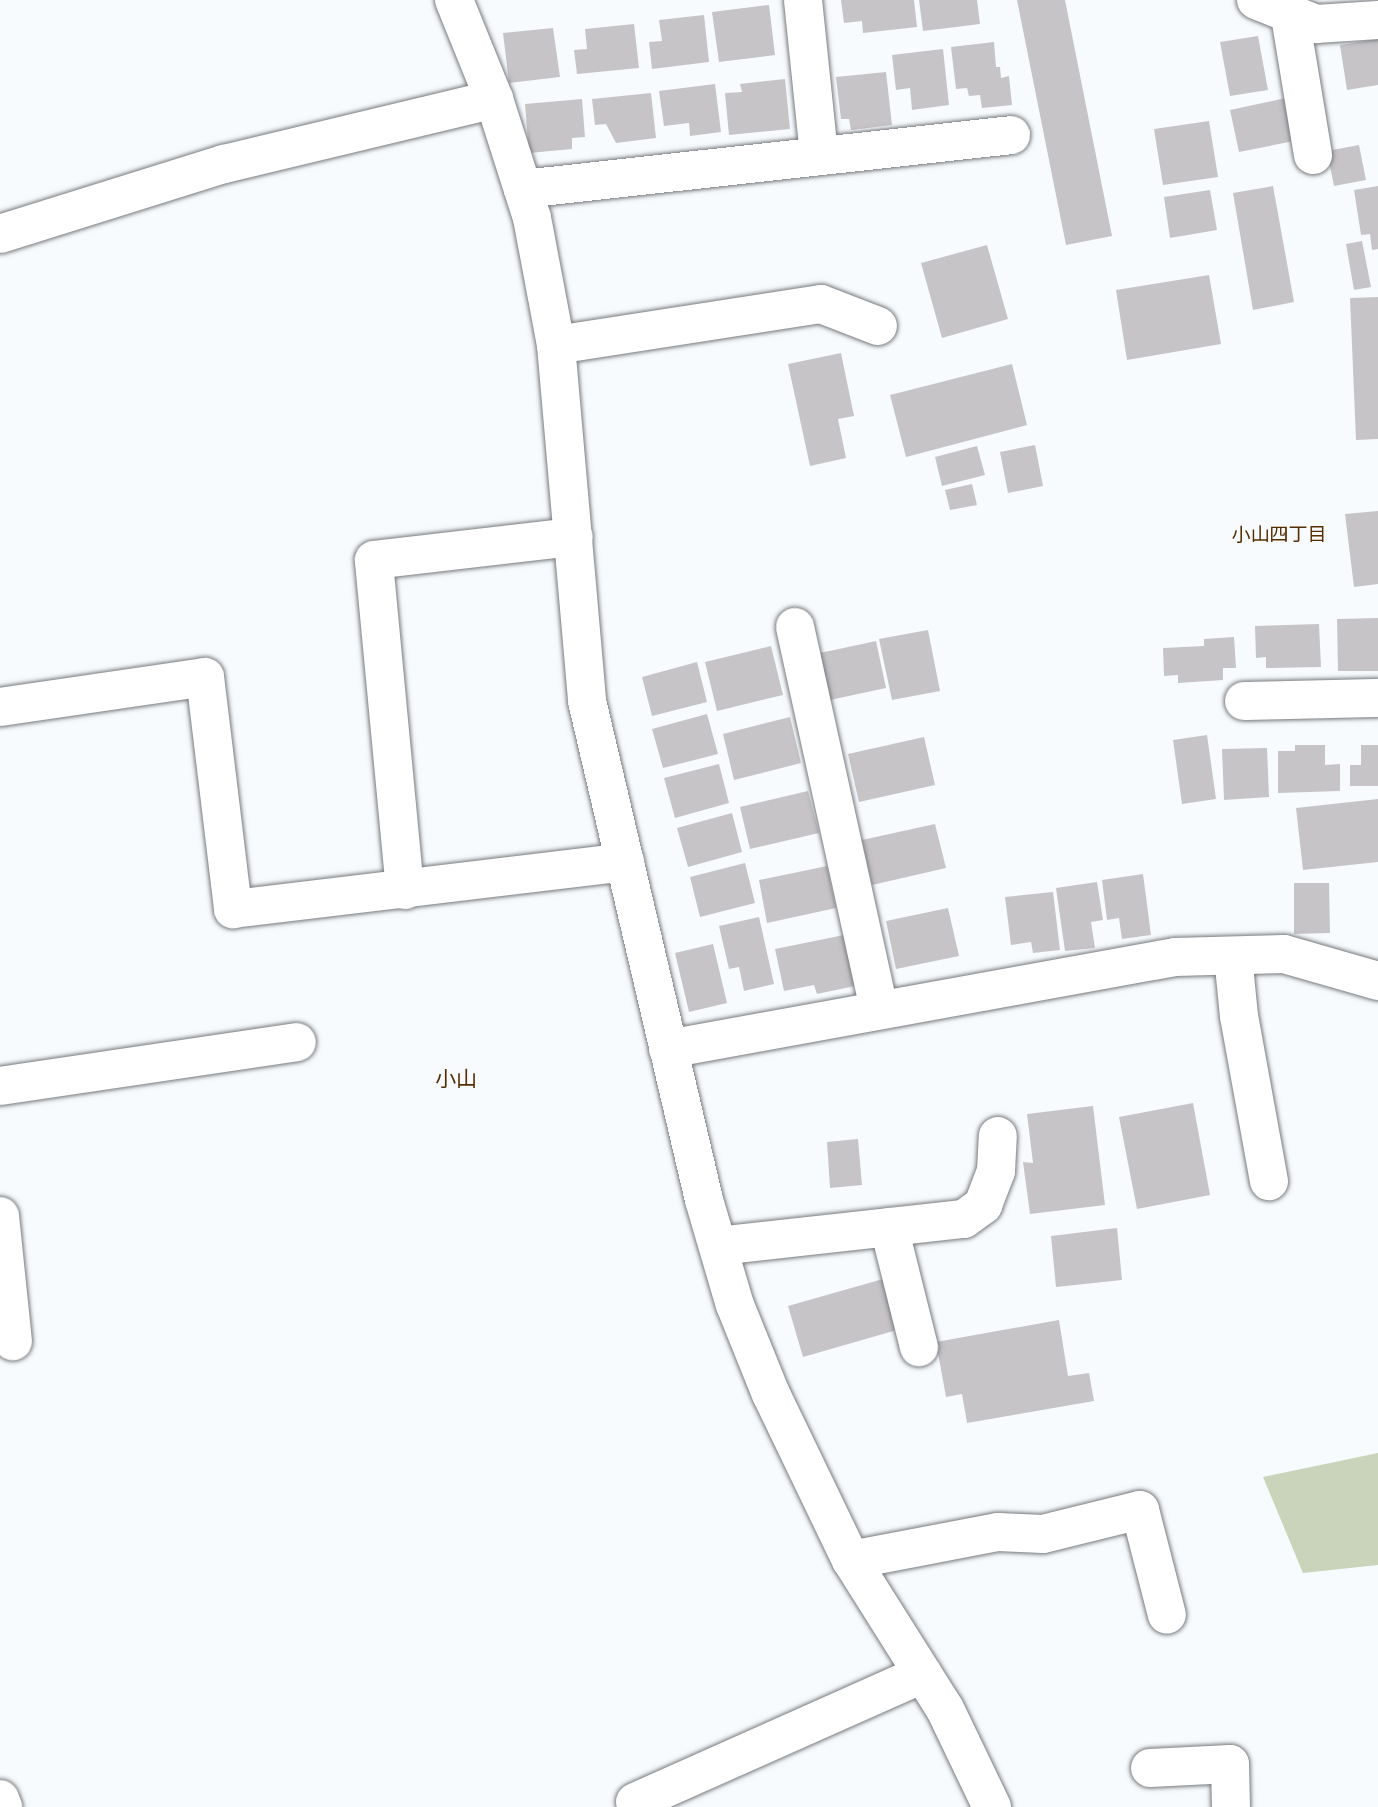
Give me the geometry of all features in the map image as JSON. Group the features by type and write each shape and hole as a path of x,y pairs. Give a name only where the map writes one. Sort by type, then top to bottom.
{"street":[{"path":"803,0 819,156"},
{"path":"1256,0 1290,16 1316,24 1378,20"},
{"path":"462,1 523,189 556,345 587,701 668,1049 718,1246 736,1305 771,1394 851,1560 923,1674 992,1807"},
{"path":"1290,16 1313,155"},
{"path":"0,234 224,164 453,113 494,99"},
{"path":"523,189 1011,135"},
{"path":"556,345 821,304 878,326"},
{"path":"405,890 374,560 574,537"},
{"path":"795,627 880,1009"},
{"path":"0,707 205,677 233,909 625,862"},
{"path":"1244,701 1378,698"},
{"path":"668,1049 1166,959 1284,954 1378,981"},
{"path":"1233,956 1239,1016 1269,1181"},
{"path":"0,1086 298,1042"},
{"path":"718,1246 964,1219 984,1205 996,1171 998,1136"},
{"path":"0,1216 13,1341"},
{"path":"889,1227 919,1347"},
{"path":"851,1560 998,1532 1042,1534 1140,1510 1167,1615"},
{"path":"635,1802 923,1674"},
{"path":"1150,1768 1230,1764 1231,1807"},
{"path":"0,1799 3,1807"}],"green space":[{"path":"1378,1453 1378,1565 1303,1573 1263,1477"}],"building":[{"path":"841,0 914,0 917,27 863,33 862,21 844,23"},
{"path":"919,0 977,0 980,24 923,31"},
{"path":"1017,0 1065,0 1112,236 1066,245"},
{"path":"769,5 775,55 719,62 712,12"},
{"path":"704,15 709,62 652,69 649,42 662,41 659,20"},
{"path":"634,24 639,68 577,74 574,50 587,49 585,29"},
{"path":"553,28 560,77 509,83 503,33"},
{"path":"1258,36 1268,90 1230,96 1220,42"},
{"path":"1378,39 1378,85 1347,90 1340,45"},
{"path":"994,42 996,67 1000,67 1001,78 1009,76 1012,105 982,108 980,95 969,96 967,88 956,89 951,47"},
{"path":"943,49 949,105 912,110 910,88 896,90 892,55"},
{"path":"886,72 892,125 851,130 849,119 841,119 836,77"},
{"path":"785,79 790,129 729,135 725,93 742,92 740,84"},
{"path":"715,84 721,132 690,136 689,123 664,126 659,91"},
{"path":"651,93 656,138 616,143 606,124 595,125 592,99"},
{"path":"1286,98 1294,141 1239,152 1230,110"},
{"path":"582,99 585,137 572,138 572,149 529,153 525,104"},
{"path":"1209,121 1218,177 1163,185 1154,129"},
{"path":"1359,145 1366,180 1334,186 1327,151"},
{"path":"1273,186 1294,302 1253,310 1233,193"},
{"path":"1378,186 1378,249 1372,250 1370,234 1361,235 1354,190"},
{"path":"1210,190 1217,230 1170,238 1164,197"},
{"path":"1362,241 1371,287 1354,290 1346,244"},
{"path":"987,245 1008,319 942,338 921,263"},
{"path":"1209,275 1221,344 1127,360 1116,290"},
{"path":"1378,297 1378,439 1356,440 1350,298"},
{"path":"841,353 854,416 838,419 846,458 810,466 788,364"},
{"path":"1012,364 1027,425 906,457 890,395"},
{"path":"1035,445 1043,486 1008,493 1000,452"},
{"path":"977,446 985,475 942,486 935,457"},
{"path":"972,484 977,505 950,510 945,490"},
{"path":"1378,511 1378,584 1354,587 1345,514"},
{"path":"1378,618 1378,671 1338,671 1337,619"},
{"path":"1319,624 1321,667 1266,668 1266,657 1256,658 1255,626"},
{"path":"928,630 940,691 892,700 879,639"},
{"path":"1234,637 1236,668 1223,668 1223,680 1178,683 1178,675 1164,676 1163,648 1204,646 1204,639"},
{"path":"876,641 886,688 830,700 820,653"},
{"path":"771,646 783,695 717,711 705,662"},
{"path":"697,662 707,702 652,716 642,677"},
{"path":"707,714 718,754 663,768 652,729"},
{"path":"790,717 801,763 734,780 723,734"},
{"path":"1207,735 1216,799 1182,804 1173,740"},
{"path":"924,737 935,785 859,802 848,754"},
{"path":"1295,745 1325,745 1325,765 1340,764 1340,791 1278,793 1278,751 1295,751"},
{"path":"1361,745 1378,745 1378,786 1350,786 1350,765 1361,765"},
{"path":"1267,748 1269,797 1224,800 1222,749"},
{"path":"719,764 729,803 675,818 664,778"},
{"path":"808,791 819,833 750,849 740,807"},
{"path":"1378,799 1378,862 1303,870 1296,808"},
{"path":"732,813 742,852 688,867 677,828"},
{"path":"935,824 946,868 872,885 862,840"},
{"path":"745,863 755,903 700,917 690,877"},
{"path":"827,866 836,908 767,923 759,880"},
{"path":"1143,874 1151,935 1122,939 1119,918 1107,920 1102,880"},
{"path":"1097,882 1103,920 1091,922 1095,948 1065,951 1056,888"},
{"path":"1294,883 1329,883 1330,933 1294,934"},
{"path":"1053,892 1060,950 1033,953 1031,942 1011,945 1005,897"},
{"path":"948,908 959,956 896,969 886,921"},
{"path":"759,917 774,984 744,991 739,967 729,969 719,926"},
{"path":"844,935 855,986 817,994 814,985 784,991 775,949"},
{"path":"713,944 727,1003 689,1012 675,953"},
{"path":"1193,1103 1210,1195 1137,1209 1119,1117"},
{"path":"1093,1106 1105,1205 1030,1214 1023,1162 1033,1163 1027,1114"},
{"path":"858,1139 862,1185 830,1188 827,1142"},
{"path":"1117,1228 1122,1280 1056,1287 1051,1236"},
{"path":"890,1277 904,1328 803,1357 788,1306"},
{"path":"1059,1320 1068,1376 1089,1373 1094,1401 967,1423 962,1394 946,1397 936,1342"}],"district":[{"name":"小山四丁目","path":"1279,535"},
{"name":"小山","path":"456,1078"}]}
